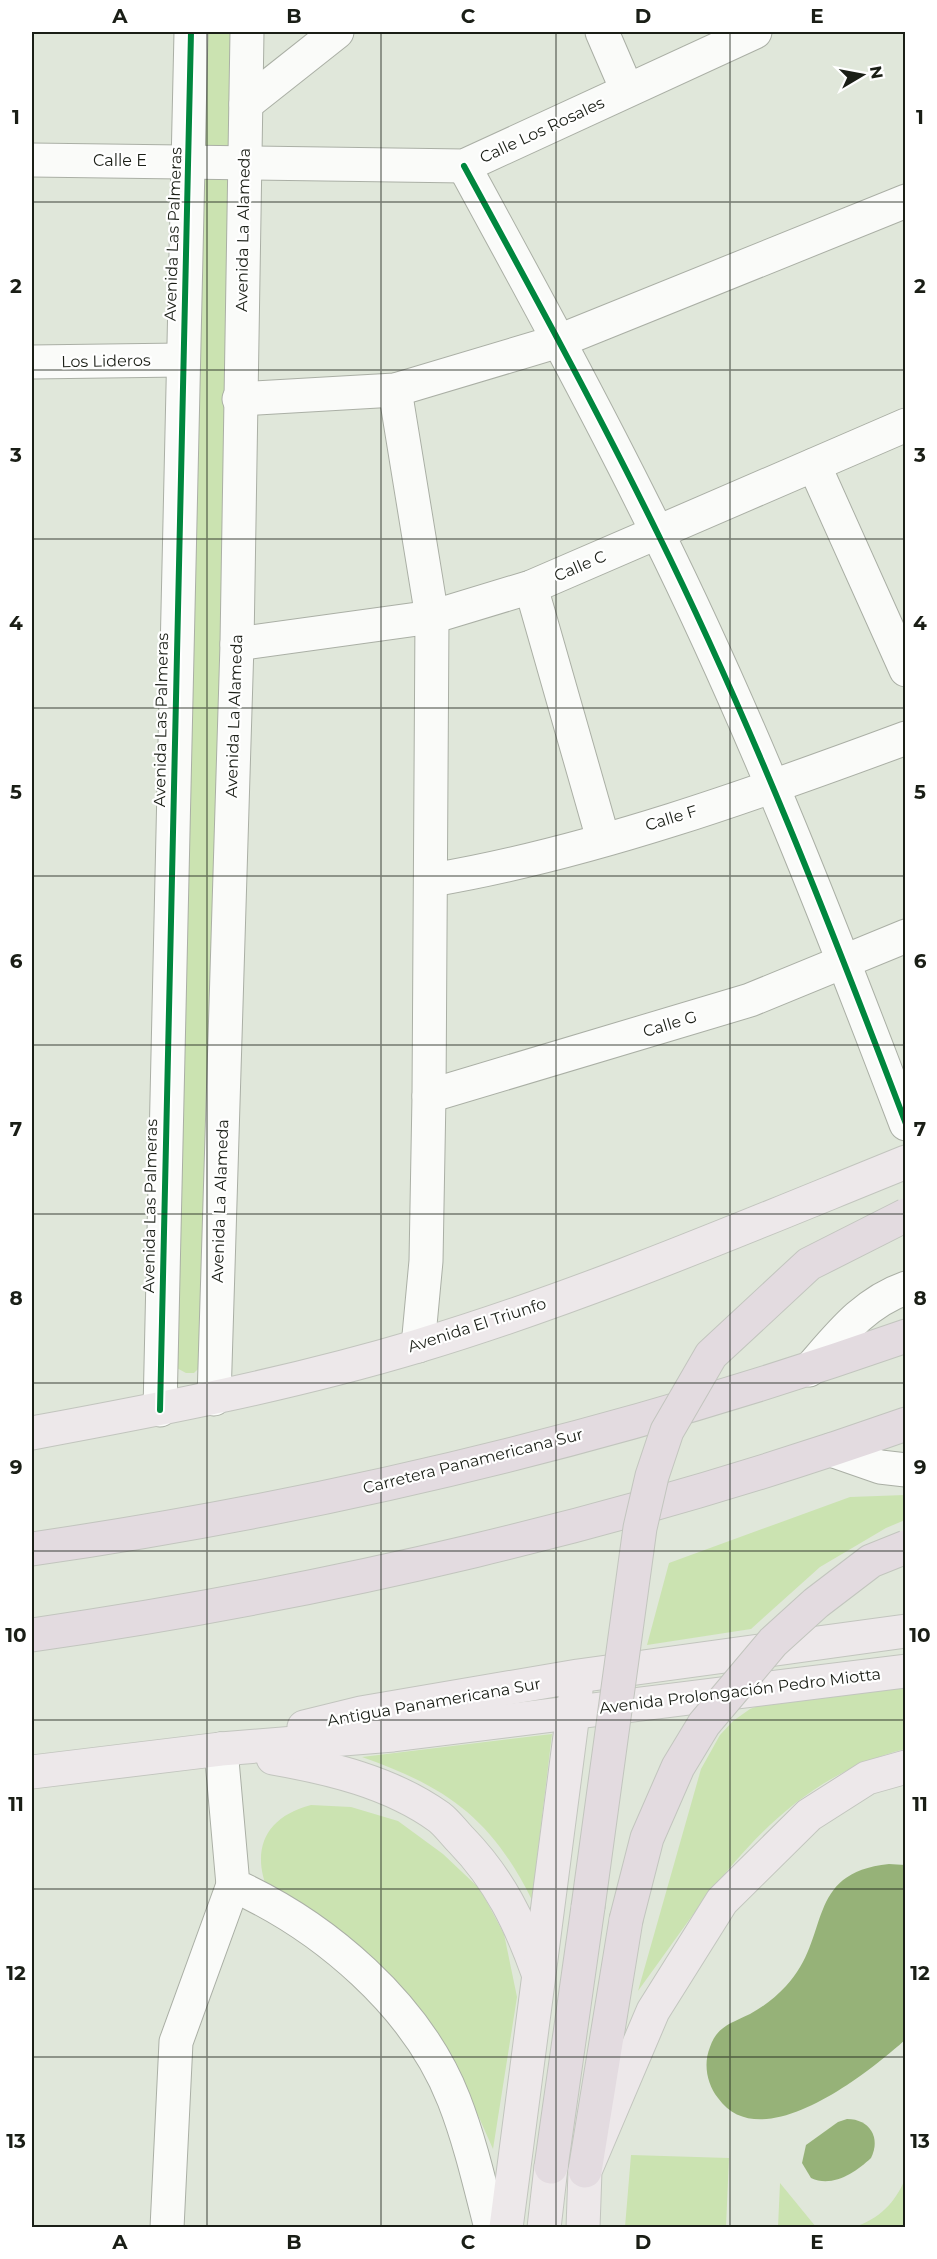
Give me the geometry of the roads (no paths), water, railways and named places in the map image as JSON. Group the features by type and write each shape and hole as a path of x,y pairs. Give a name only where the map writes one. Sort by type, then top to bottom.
{"highway":[{"path":"551,2167 638,1539 652,1476 667,1431 711,1355 809,1264 906,1215"},
{"name":"Carretera Panamericana Sur","path":"32,1549 212,1520 351,1490 649,1417 809,1370 906,1336"},
{"path":"32,1635 212,1606 335,1581 522,1538 681,1496 831,1450 906,1424"},
{"path":"585,2171 626,1920 647,1838 678,1767 704,1724 773,1642 816,1604 871,1561 906,1547"}],"main road":[{"name":"Avenida El Triunfo","path":"32,1433 214,1400 418,1346 613,1280 906,1162"},
{"path":"506,2228 578,1676 906,1631"},
{"name":"Avenida Prolongación Pedro Miotta","path":"574,1710 906,1671"},
{"name":"Antigua Panamericana Sur","path":"221,1749 361,1713 578,1676"},
{"name":"Antigua Panamericana Sur","path":"32,1772 221,1749 393,1735 574,1710"},
{"path":"221,1749 327,1767 385,1787 440,1818 479,1858 505,1895 521,1924 540,1976"},
{"path":"583,2228 585,2171 653,2011 722,1901 809,1815 867,1778 906,1767"},
{"path":"544,2228 551,2167"}],"street":[{"name":"Avenida Las Palmeras","path":"160,1410 191,32"},
{"name":"Avenida La Alameda","path":"214,1400 237,644 239,399 247,32"},
{"path":"246,104 337,32"},
{"path":"602,32 627,90"},
{"name":"Calle Los Rosales","path":"245,161 464,166 755,32"},
{"name":"Calle E","path":"32,160 245,161"},
{"path":"464,166 559,341 658,533 773,787 844,961 906,1124"},
{"path":"239,399 395,390 559,341 906,201"},
{"name":"Los Lideros","path":"32,362 182,360"},
{"path":"395,390 432,617 432,880 426,1261 418,1346"},
{"name":"Calle C","path":"237,644 432,617 531,586 906,425"},
{"path":"814,465 906,670"},
{"path":"531,586 603,839"},
{"name":"Calle F","path":"432,880 494,869 603,839 773,787 906,738"},
{"name":"Calle G","path":"429,1096 750,1000 906,936"},
{"path":"809,1370 864,1310 876,1301 906,1288"},
{"path":"831,1450 880,1467 906,1470"},
{"path":"167,2228 176,2042 233,1885 221,1749"},
{"path":"233,1885 261,1898 351,1960 386,1994 424,2044 453,2098 476,2168 491,2228"}]}
